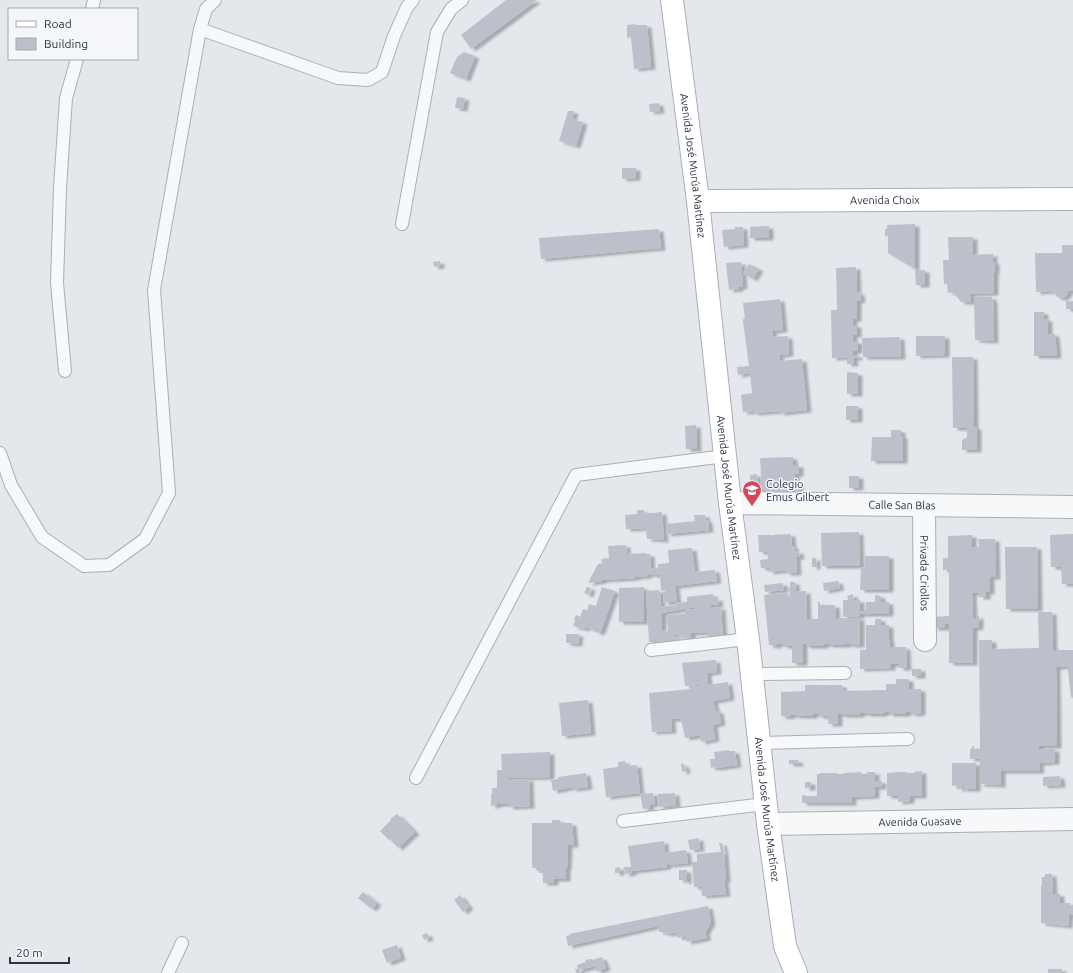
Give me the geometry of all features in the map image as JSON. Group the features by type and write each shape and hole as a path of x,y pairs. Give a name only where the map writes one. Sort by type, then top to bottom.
{"main road":[{"name":"Avenida José Murúa Martínez","path":"672,0 698,201 730,503 748,639 767,814 786,946 796,973"},
{"name":"Avenida Choix","path":"698,201 1073,199"}],"street":[{"name":"Calle San Blas","path":"730,503 1073,507"},
{"name":"Privada Criollos","path":"924,506 925,640"},
{"name":"Avenida Guasave","path":"767,814 1073,818"}],"lane":[{"path":"0,453 11,485 42,537 84,566 109,565 145,539 169,493 154,290 200,29 206,9 215,0"},
{"path":"200,29 338,78 368,80 382,72 394,36 413,0"},
{"path":"402,224 437,32 451,9 462,0"},
{"path":"65,371 57,283 60,188 66,98 77,60"},
{"path":"416,778 576,475 725,456"},
{"path":"651,650 748,639"},
{"path":"751,674 844,673"},
{"path":"760,742 908,739"},
{"path":"623,821 767,814"},
{"path":"168,973 182,943"}],"building":[{"path":"506,0 537,0 471,49 461,35"},
{"path":"627,25 647,25 651,67 634,69 631,37 627,38"},
{"path":"464,52 475,56 466,79 450,73 457,57"},
{"path":"457,97 465,98 463,109 455,108"},
{"path":"659,103 660,111 650,112 649,104"},
{"path":"568,111 574,111 572,119 583,122 576,146 559,141"},
{"path":"622,168 636,168 636,178 622,179"},
{"path":"915,224 915,269 888,253 888,236 885,236 885,229 887,229 887,225"},
{"path":"769,226 769,238 750,238 750,227"},
{"path":"735,227 743,227 744,245 724,247 722,230 735,229"},
{"path":"659,229 661,248 541,259 539,238"},
{"path":"948,237 973,237 973,255 993,254 993,262 995,262 994,293 970,294 971,302 961,302 953,292 948,293 947,284 944,284 943,260 949,260"},
{"path":"1062,245 1073,245 1073,291 1068,291 1065,297 1061,298 1057,297 1053,291 1036,292 1035,253 1062,253"},
{"path":"440,261 440,266 434,267 433,262"},
{"path":"741,262 743,286 739,287 739,289 729,290 726,263"},
{"path":"749,264 759,269 753,279 743,273"},
{"path":"856,267 857,293 860,292 861,300 857,301 857,319 853,319 853,325 857,325 857,335 853,335 853,341 858,341 858,351 853,351 853,355 858,355 858,358 853,358 854,364 847,364 847,357 832,358 831,310 837,310 836,268"},
{"path":"915,270 925,270 925,285 916,285"},
{"path":"974,297 992,297 994,341 975,340"},
{"path":"780,299 783,330 772,331 773,337 788,336 789,354 779,355 780,361 802,359 807,410 780,413 780,411 754,413 754,411 743,412 741,395 752,393 750,373 738,375 737,367 749,366 743,321 743,319 745,319 743,303"},
{"path":"1066,301 1073,301 1073,309 1066,309"},
{"path":"1034,312 1044,312 1044,319 1048,319 1048,334 1055,334 1057,356 1034,356"},
{"path":"916,336 945,336 945,355 916,356"},
{"path":"900,337 901,357 863,357 862,338"},
{"path":"952,357 973,357 974,427 977,427 977,450 962,450 962,440 967,437 967,428 953,428"},
{"path":"847,372 858,373 858,394 847,394"},
{"path":"846,406 858,406 858,420 846,420"},
{"path":"696,425 697,449 686,449 685,426"},
{"path":"891,430 901,430 901,436 903,436 903,461 871,461 872,437 891,437"},
{"path":"793,457 793,465 799,465 799,474 795,474 795,482 799,482 799,492 761,492 760,458"},
{"path":"757,474 759,487 751,489 750,475"},
{"path":"849,476 859,476 859,488 849,488"},
{"path":"637,510 644,510 644,514 662,512 664,540 647,539 646,528 626,529 625,515 637,514"},
{"path":"694,515 705,515 706,520 708,520 709,530 667,534 666,524 695,521"},
{"path":"859,532 860,566 822,566 821,533"},
{"path":"791,534 792,546 794,546 795,552 799,551 800,557 796,557 797,573 786,573 786,570 769,572 769,568 761,568 760,560 768,559 767,552 759,552 758,535 772,536"},
{"path":"1073,534 1073,584 1062,584 1061,567 1051,567 1050,535"},
{"path":"972,535 972,547 979,547 978,539 995,539 996,577 990,577 990,592 986,592 986,597 979,597 979,593 972,593 973,618 979,616 979,627 973,628 973,663 949,663 949,624 945,624 945,628 934,628 933,617 949,616 949,570 943,570 943,558 948,558 948,536"},
{"path":"626,545 627,554 650,554 651,574 635,578 602,580 588,583 598,564 602,563 601,559 609,558 608,546"},
{"path":"1005,547 1037,547 1038,609 1006,609"},
{"path":"692,548 695,572 715,570 717,581 675,586 677,601 663,603 663,592 665,592 665,590 661,591 660,575 652,575 651,568 658,568 658,564 669,563 668,550"},
{"path":"865,556 889,556 889,590 860,590 861,567 865,567"},
{"path":"812,558 816,558 816,567 812,567"},
{"path":"838,581 840,588 824,591 823,583"},
{"path":"790,582 795,582 796,592 806,591 807,619 818,619 818,602 820,602 820,605 835,605 836,618 860,618 860,645 824,644 824,646 806,646 806,644 803,644 803,663 792,663 792,646 783,646 783,644 777,644 777,646 769,645 764,595 788,593 788,598 790,598"},
{"path":"783,583 784,590 765,592 764,585"},
{"path":"587,587 591,588 589,595 584,593"},
{"path":"602,587 615,591 601,631 599,633 596,632 596,630 585,627 585,629 573,626 576,615 580,617 583,609 587,610 589,604 596,606"},
{"path":"644,587 644,622 619,622 619,588"},
{"path":"659,590 661,607 687,602 687,597 713,594 713,599 718,598 719,605 711,605 711,608 721,607 723,638 709,639 708,632 691,633 690,641 686,642 686,637 683,638 683,635 679,636 678,634 671,635 671,637 677,636 677,643 663,644 663,642 649,642 646,591","holes":["694,607 694,609 685,610 685,614 667,615 668,633 666,633 665,630 662,630 662,613"]},
{"path":"853,594 854,600 860,600 860,611 866,610 866,602 875,602 875,595 881,596 881,602 889,602 889,614 860,614 860,616 843,617 843,600 848,600 847,596"},
{"path":"1038,612 1052,612 1053,650 1073,650 1073,698 1071,697 1068,666 1056,667 1057,746 1039,746 1039,749 1055,749 1055,762 1039,763 1040,771 1001,771 1001,785 980,784 980,759 970,759 970,749 972,749 972,746 974,746 974,749 980,749 979,640 992,640 992,649 1039,648"},
{"path":"875,619 881,619 881,625 889,625 890,647 906,647 907,668 899,668 899,664 891,664 891,668 860,669 860,650 866,650 866,625 875,625"},
{"path":"566,634 579,634 578,644 566,643"},
{"path":"716,660 717,672 707,673 708,684 685,686 682,663"},
{"path":"912,669 921,669 921,676 912,676"},
{"path":"896,679 909,679 909,689 921,689 921,713 912,714 911,712 906,712 906,714 889,714 889,712 886,712 883,714 860,713 860,715 838,714 838,724 828,724 828,716 819,716 819,714 813,714 813,716 781,716 781,692 805,691 805,685 842,685 843,691 886,690 886,684 896,684"},
{"path":"728,682 730,698 713,701 716,711 719,711 721,723 713,725 715,739 701,742 700,735 685,738 681,719 671,719 672,731 652,732 649,693 692,689 692,687"},
{"path":"588,700 591,733 562,736 559,703"},
{"path":"729,750 735,751 737,765 711,768 710,759 715,759 714,752"},
{"path":"550,752 550,777 509,778 509,780 529,779 530,806 509,807 509,804 497,804 491,806 492,788 497,788 497,770 502,770 501,754"},
{"path":"789,760 798,760 799,764 789,764"},
{"path":"625,761 626,766 637,765 640,793 606,797 603,769 618,767 618,762"},
{"path":"683,763 686,771 682,772 681,764"},
{"path":"952,763 976,763 976,789 963,789 963,785 961,785 962,789 958,789 958,785 952,786"},
{"path":"922,771 922,796 910,796 910,801 898,802 898,796 887,796 887,773 914,773"},
{"path":"861,772 861,774 867,774 867,772 875,772 875,781 882,781 882,787 875,787 875,796 852,797 852,803 802,803 802,795 817,796 817,774"},
{"path":"586,773 588,787 572,789 572,787 553,791 551,780 558,779 558,777"},
{"path":"1060,776 1061,785 1043,786 1043,777"},
{"path":"805,782 811,782 811,788 805,788"},
{"path":"653,793 655,804 649,805 650,808 643,809 640,794"},
{"path":"675,793 676,805 659,807 658,794"},
{"path":"397,814 415,832 398,848 380,831 391,820 390,819"},
{"path":"552,820 560,820 560,823 572,823 574,845 568,845 566,879 554,879 554,883 543,883 543,873 539,873 539,868 532,868 532,823 552,823"},
{"path":"699,838 700,849 690,850 688,840"},
{"path":"664,841 665,853 686,850 688,863 667,864 667,867 632,871 632,873 625,874 624,867 631,867 628,846"},
{"path":"719,843 722,843 724,852 726,880 724,880 726,894 702,896 701,887 694,887 692,862 697,862 697,854 721,852"},
{"path":"620,867 620,873 615,873 615,868"},
{"path":"679,870 687,870 687,882 685,882 685,880 679,880"},
{"path":"1045,874 1052,874 1053,894 1060,894 1060,903 1070,903 1070,905 1073,905 1073,915 1069,915 1068,926 1041,923 1041,885 1042,877 1045,877"},
{"path":"363,892 377,903 372,909 358,898"},
{"path":"460,895 469,907 463,912 454,900"},
{"path":"708,906 711,922 705,933 707,938 687,942 686,936 678,938 677,932 668,934 659,932 658,926 568,946 566,936 570,935 569,934"},
{"path":"427,933 429,938 424,940 422,935"},
{"path":"397,945 401,958 387,963 382,950"},
{"path":"602,957 606,968 597,972 595,966 579,970 580,973 576,973 575,969 578,969 577,965 586,962 585,960 592,960"},
{"path":"1048,969 1062,969 1062,973 1048,973"}],"place":[{"name":"Colegio Emus Gilbert","path":"752,507"}]}
